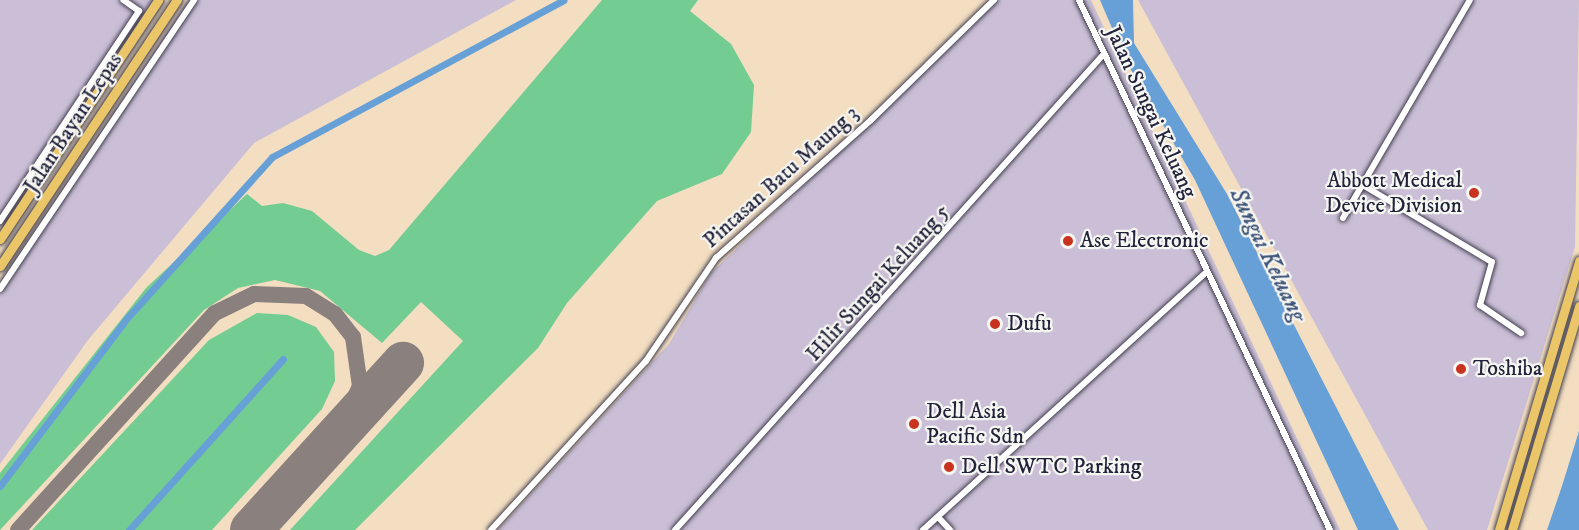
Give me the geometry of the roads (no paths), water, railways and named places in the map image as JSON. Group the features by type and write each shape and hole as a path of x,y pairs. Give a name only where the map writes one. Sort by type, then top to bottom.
{"highway":[{"name":"Jalan Bayan Lepas","path":"0,239 158,0"},
{"name":"Jalan Bayan Lepas","path":"0,266 72,163 177,0"},
{"path":"57,153 57,168 72,163"},
{"path":"1499,530 1579,261"},
{"path":"1504,530 1579,279"},
{"path":"1512,530 1579,306"},
{"path":"1518,530 1579,328"}],"street":[{"path":"0,221 139,11 123,0"},
{"path":"0,289 194,0"},
{"name":"Pintasan Batu Maung 3","path":"491,530 646,361 716,258 871,120 994,0"},
{"name":"Jalan Sungai Keluang","path":"1079,0 1103,55 1330,530"},
{"path":"1342,218 1470,0"},
{"name":"Hilir Sungai Keluang 5","path":"675,530 1103,55"},
{"path":"1361,184 1492,262 1480,305 1521,333"},
{"path":"923,530 1207,272"},
{"path":"938,517 950,530"}],"water":[{"path":"1100,0 1133,0 1134,43 1227,194 1399,530 1358,530 1195,180 1127,63"},
{"path":"1579,431 1579,530 1547,530 1562,486"}],"waterway":[{"path":"0,486 128,317 272,157 563,0"},
{"path":"129,530 283,359"}],"place":[{"name":"Abbott Medical Device Division","path":"1474,193"},
{"name":"Ase Electronic","path":"1068,241"},
{"name":"Dufu","path":"995,324"},
{"name":"Toshiba","path":"1461,369"},
{"name":"Dell Asia Pacific Sdn","path":"914,424"},
{"name":"Dell SWTC Parking","path":"949,467"}],"water label":[{"name":"Sungai Keluang","path":"1267,255"}]}
